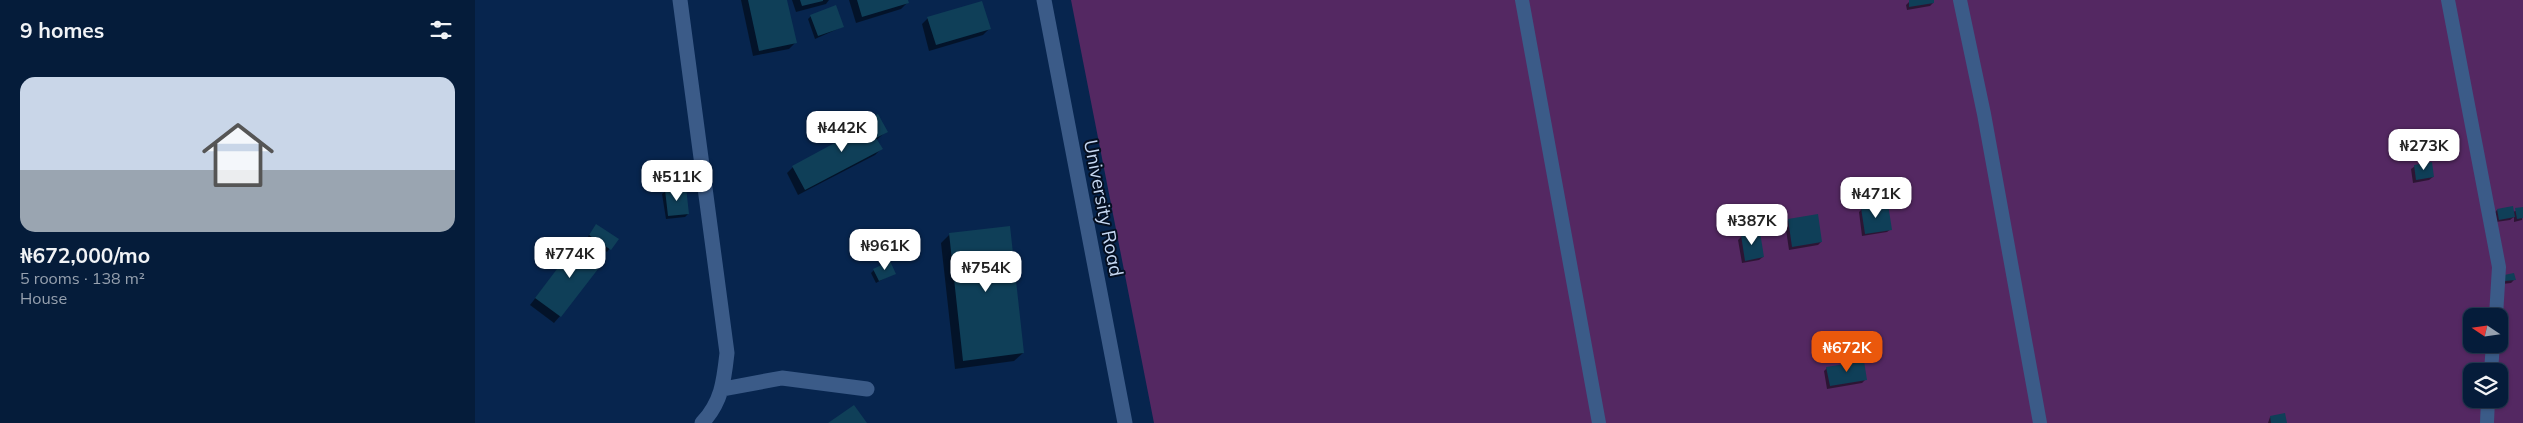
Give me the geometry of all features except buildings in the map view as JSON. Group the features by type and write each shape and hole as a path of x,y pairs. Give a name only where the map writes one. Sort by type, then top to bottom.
{"street":[{"path":"680,0 727,353 723,389 714,411 702,423"},
{"name":"University Road","path":"1044,0 1125,423"},
{"path":"723,389 782,378 867,389"}],"lane":[{"path":"1522,0 1599,423"},
{"path":"1959,0 1984,114 2040,423"},
{"path":"2448,0 2499,267 2497,308"},
{"path":"2487,423 2488,408"}],"shaded area":[{"path":"1071,0 2523,0 2523,423 1154,423"}]}
